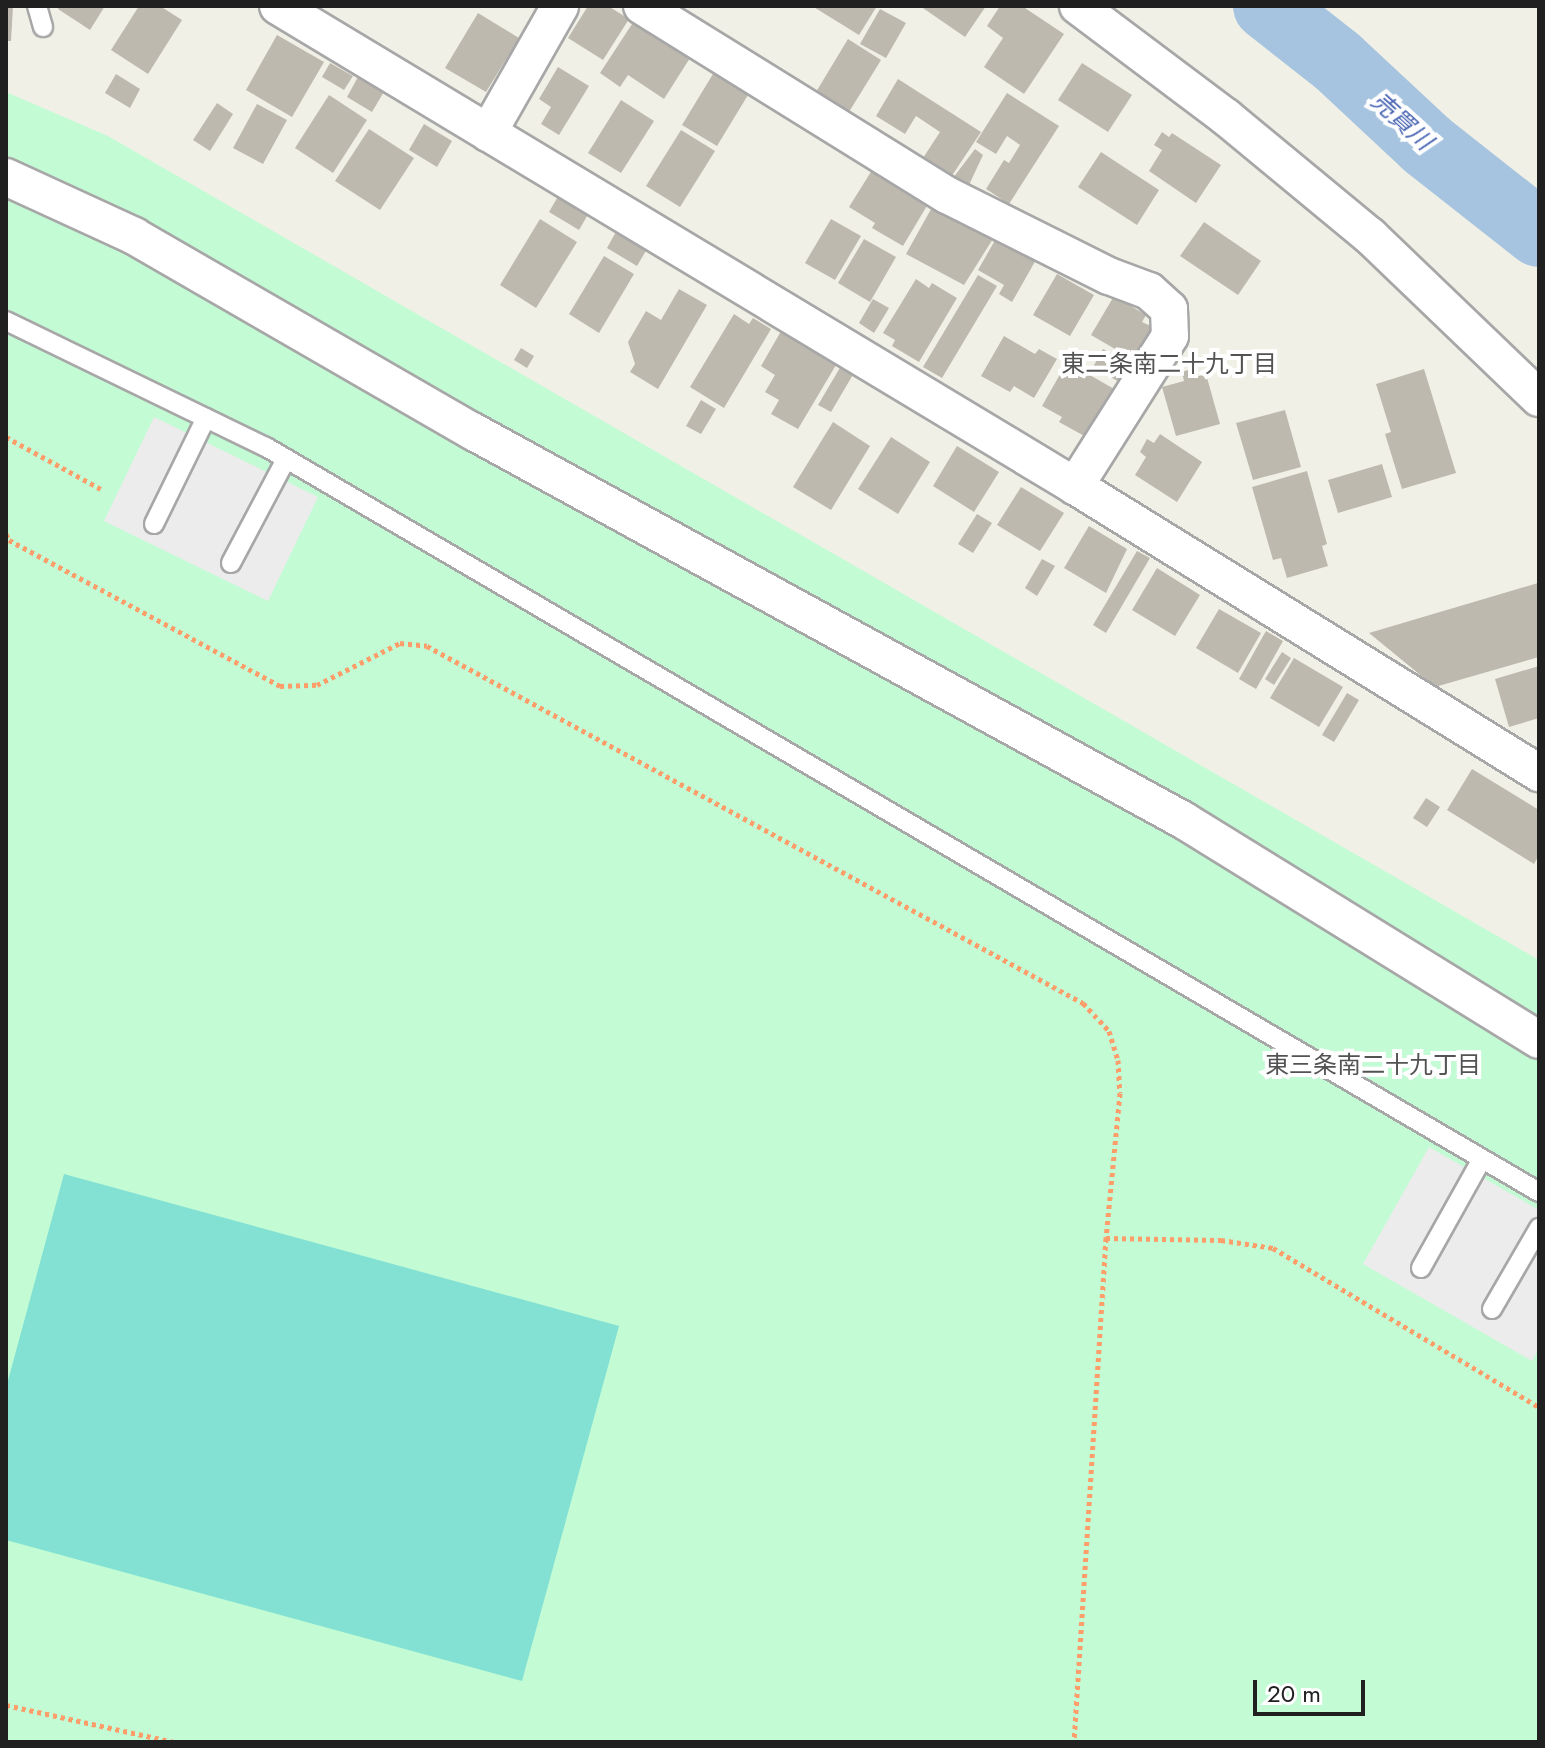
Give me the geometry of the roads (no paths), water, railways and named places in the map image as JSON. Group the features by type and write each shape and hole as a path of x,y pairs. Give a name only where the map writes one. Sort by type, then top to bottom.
{"street":[{"path":"278,6 1075,486 1539,773"},
{"path":"488,133 560,6"},
{"path":"642,6 947,195 1109,276 1149,291 1169,309 1170,336 1075,486"},
{"path":"1078,6 1226,117 1370,236 1539,398"},
{"path":"6,177 134,236 488,440 1183,820 1539,1040"}],"lane":[{"path":"37,6 43,27"},
{"path":"6,321 286,459 1539,1192"},
{"path":"154,524 206,418"},
{"path":"231,563 286,459"},
{"path":"1421,1268 1482,1159"},
{"path":"1492,1309 1539,1228"}],"waterway":[{"name":"売買川","path":"1267,6 1337,61 1427,145 1539,233"}],"district":[{"name":"東二条南二十九丁目","path":"1169,364"},
{"name":"東三条南二十九丁目","path":"1373,1065"}]}
